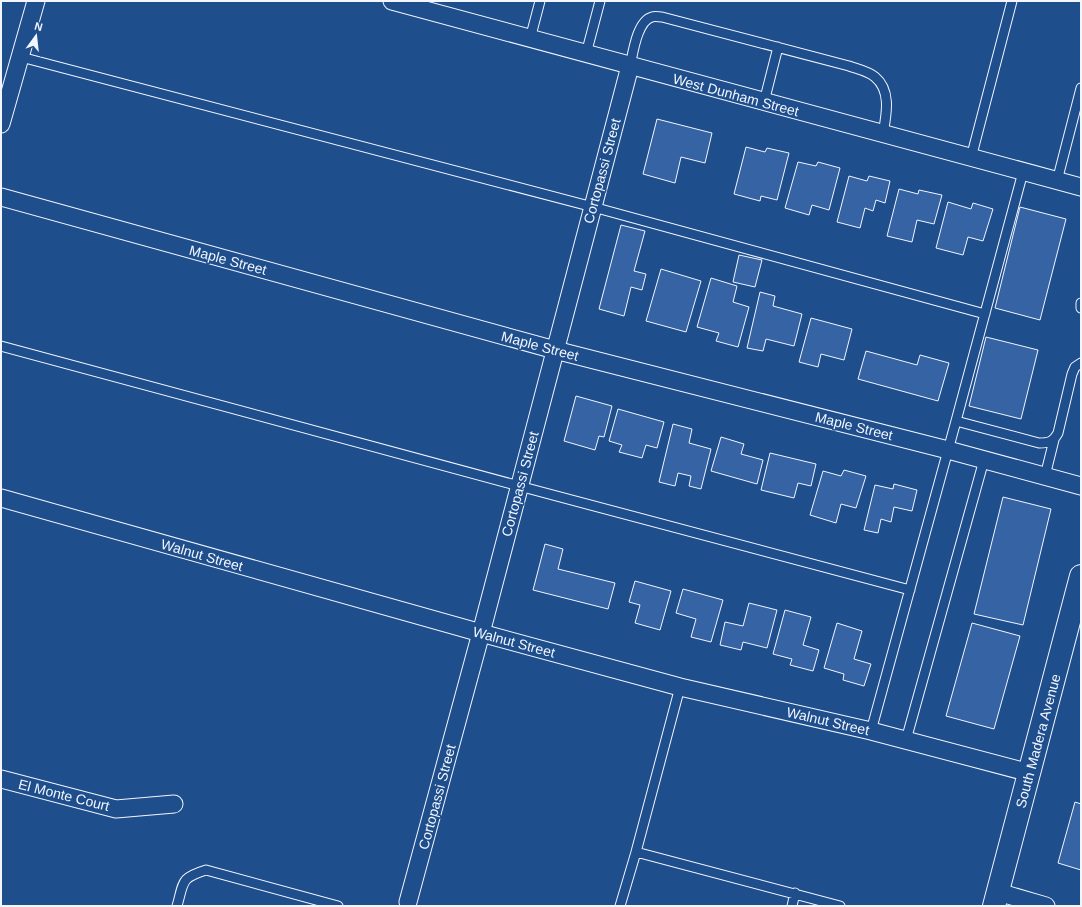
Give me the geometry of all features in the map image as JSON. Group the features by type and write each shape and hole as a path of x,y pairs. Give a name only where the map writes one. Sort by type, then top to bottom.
{"main road":[{"name":"South Madera Avenue","path":"996,899 1030,773 1075,628 1081,576"}],"street":[{"path":"1,124 36,1"},
{"name":"West Dunham Street","path":"392,1 1081,187"},
{"name":"Cortopassi Street","path":"408,902 481,633 630,66"},
{"name":"Maple Street","path":"1,197 555,350 948,450 1081,486"},
{"name":"Walnut Street","path":"1,498 481,633 680,687 871,730 1030,773"},
{"name":"El Monte Court","path":"1,780 116,809 174,804"},
{"path":"996,899 1046,906"}],"lane":[{"path":"530,39 540,1"},
{"path":"586,54 600,1"},
{"path":"971,158 1012,1"},
{"path":"630,66 640,29 644,22 652,17 662,17 849,66 875,77 883,86 887,98 887,113 883,134"},
{"path":"764,102 778,47"},
{"path":"21,57 593,207 985,314"},
{"path":"1057,181 1081,88"},
{"path":"871,730 1023,172"},
{"path":"1081,303 1081,308"},
{"path":"1,346 910,590"},
{"path":"1045,476 1054,440 1060,425 1072,374 1075,368 1081,363"},
{"path":"956,421 1039,443 1048,443 1054,440"},
{"path":"906,740 984,460"},
{"path":"620,906 680,687"},
{"path":"636,852 840,906"},
{"path":"177,906 184,880 193,874 206,870 338,906"},
{"path":"792,906 795,893"}],"building":[{"path":"657,119 712,133 705,163 681,157 675,183 643,174"},
{"path":"746,147 765,152 767,148 789,153 777,200 761,196 760,201 734,194"},
{"path":"798,162 816,166 818,162 840,168 829,210 812,205 809,215 785,208"},
{"path":"849,176 867,181 869,176 890,181 885,203 876,200 873,211 865,208 860,228 837,222"},
{"path":"899,189 918,194 919,190 942,195 934,224 917,220 912,242 887,236"},
{"path":"948,202 971,209 973,203 993,209 983,241 968,237 963,255 936,248"},
{"path":"1020,207 1066,219 1040,320 995,308"},
{"path":"621,225 645,231 634,271 646,274 642,290 631,287 624,316 599,309"},
{"path":"739,255 762,260 755,287 733,282"},
{"path":"661,269 701,281 686,332 646,321"},
{"path":"711,278 737,286 733,302 749,307 738,347 716,341 719,333 697,327"},
{"path":"760,292 775,296 773,306 802,314 794,346 766,339 763,351 747,348"},
{"path":"811,318 852,329 844,360 821,354 818,367 799,362"},
{"path":"986,337 1038,350 1021,419 969,406"},
{"path":"866,351 917,365 920,355 949,363 938,401 858,379"},
{"path":"576,396 612,406 604,437 599,436 595,450 564,441"},
{"path":"618,409 664,422 657,448 646,445 642,458 619,452 622,445 609,441"},
{"path":"673,424 692,429 689,443 711,449 701,489 689,486 691,476 678,473 675,486 659,482"},
{"path":"721,437 744,444 741,454 763,460 757,484 711,471"},
{"path":"770,453 816,464 811,486 798,483 794,498 761,490"},
{"path":"844,470 866,476 856,508 841,504 836,523 810,515 823,471 841,476"},
{"path":"894,484 917,490 912,511 894,507 891,522 881,519 878,533 864,530 875,485 893,489"},
{"path":"1003,497 1051,509 1023,625 974,614"},
{"path":"545,544 563,549 558,569 615,583 608,609 533,590"},
{"path":"635,581 671,591 660,630 635,623 640,605 629,602"},
{"path":"683,589 723,600 711,642 691,637 696,619 676,613"},
{"path":"749,603 777,610 767,648 743,642 741,650 720,645 725,622 743,626"},
{"path":"785,610 811,617 803,645 819,650 813,671 790,665 792,659 773,654"},
{"path":"837,623 862,631 854,659 871,664 864,686 843,680 844,674 824,668"},
{"path":"972,623 1020,636 994,729 946,716"},
{"path":"1075,802 1081,804 1081,870 1058,863"}]}
